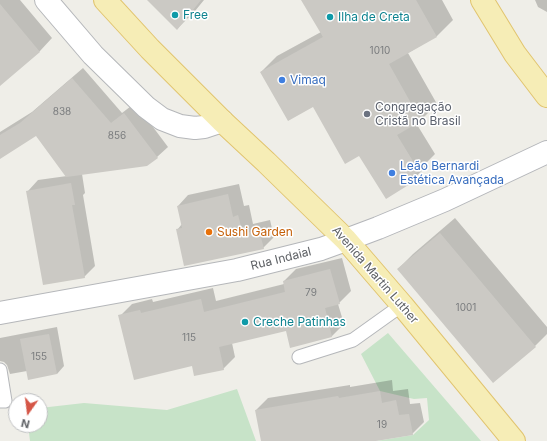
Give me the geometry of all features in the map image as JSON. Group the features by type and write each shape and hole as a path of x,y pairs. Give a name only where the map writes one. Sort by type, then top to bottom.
{"main road":[{"name":"Avenida Martin Luther","path":"105,0 150,49 222,121 346,240 402,305 514,441"},
{"path":"482,0 515,54 547,96"}],"street":[{"path":"46,0 93,55 146,107 162,119 180,126 195,128 204,127 222,121"},
{"name":"Rua Indaial","path":"0,313 237,270 321,249 378,228 445,200 547,152"}],"lane":[{"path":"299,357 353,340 402,305"},
{"path":"0,370 4,401 0,401"}],"green space":[{"path":"388,333 481,441 376,441 413,435 429,420 427,398 414,399 380,391 361,354"},
{"path":"237,389 256,441 30,441 29,433 48,433 48,407 84,403 167,410"}],"building":[{"name":"Free","path":"147,0 201,0 177,30"},
{"path":"301,0 416,0 437,37 389,64 421,121 397,135 419,171 407,179 410,184 386,199 359,156 345,164 313,107 288,121 260,72 323,37"},
{"path":"0,4 40,52 0,86"},
{"path":"72,78 111,123 124,113 158,158 147,166 66,177 36,136 0,159 0,135 20,123"},
{"path":"71,183 75,205 72,205 85,278 43,285 26,191"},
{"name":"Sushi Garden","path":"228,194 233,217 238,215 243,234 259,230 264,249 184,266 176,229 182,228 177,206"},
{"path":"440,233 536,347 493,383 397,269"},
{"path":"330,269 340,304 325,308 332,337 290,348 286,331 219,347 224,370 194,376 192,366 134,380 118,315 140,310 141,313 201,299 204,312 285,292 283,281"},
{"path":"49,334 57,374 28,380 20,339"},
{"path":"380,391 382,403 396,400 399,415 409,414 413,435 376,441 261,441 255,410 338,396 339,398"}],"place":[{"name":"Free","path":"175,15"},
{"name":"Ilha de Creta","path":"330,17"},
{"name":"Vimaq","path":"282,80"},
{"name":"Congregação Cristã no Brasil","path":"367,114"},
{"name":"Leão Bernardi Estética Avançada","path":"392,173"},
{"name":"Sushi Garden","path":"209,232"},
{"name":"Creche Patinhas","path":"245,322"}]}
